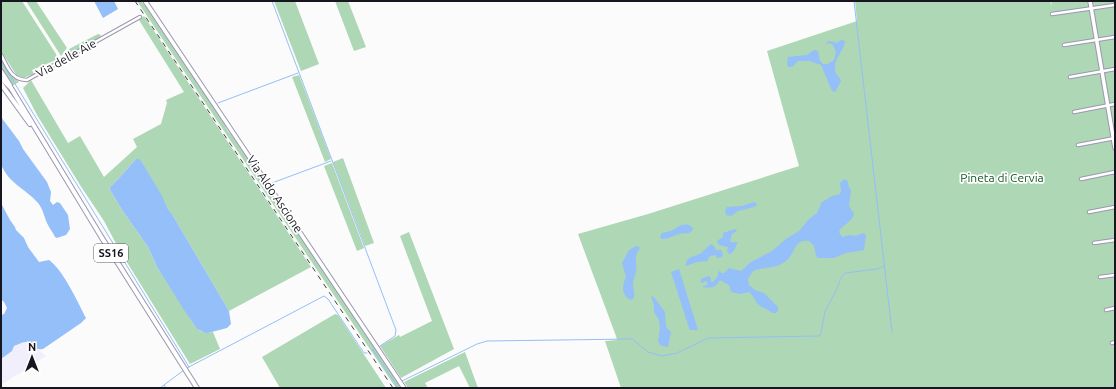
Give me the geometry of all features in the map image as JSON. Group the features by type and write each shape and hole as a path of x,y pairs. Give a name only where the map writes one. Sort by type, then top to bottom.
{"main road":[{"name":"SS16","path":"1,78 11,88 197,388"},
{"name":"SS16","path":"1,84 40,137"}],"street":[{"name":"Via Aldo Ascione","path":"145,1 404,388"},
{"path":"1090,1 1115,148"},
{"path":"1052,14 1115,5"},
{"name":"Via delle Aie","path":"1,55 13,75 20,80 27,80 140,18"},
{"path":"1064,45 1115,37"},
{"path":"1070,77 1115,69"},
{"path":"1,71 11,88"},
{"path":"1074,112 1115,104"},
{"path":"1078,144 1114,138"},
{"path":"1081,179 1115,172"},
{"path":"1089,212 1115,207"},
{"path":"1094,243 1115,240"},
{"path":"1100,277 1115,275"},
{"path":"1106,310 1115,308"}],"shaded area":[{"path":"26,341 46,356 1,385 1,359 12,351 14,346"}],"green space":[{"path":"1,1 22,1 56,54 56,60 32,70 34,74 23,78 17,76 1,51"},
{"path":"26,1 36,1 67,48 61,56"},
{"path":"137,1 141,1 149,10 222,119 228,131 402,388 396,388"},
{"path":"274,1 295,1 319,64 301,71"},
{"path":"335,1 348,1 366,47 354,51"},
{"name":"Pineta di Cervia","path":"855,1 1050,1 1052,6 1051,1 1115,1 1115,388 621,388 605,341 617,340 616,336 578,234 648,214 799,166 767,51 857,21"},
{"path":"144,16 311,267 229,311 168,209 142,162 136,159 109,188 122,210 148,247 157,267 195,326 202,332 213,332 220,349 190,364 120,251 104,221 37,115 23,88 31,80 68,143 80,136 104,177 137,147 133,139 161,124 167,103 166,100 184,92 139,20"},
{"path":"98,34 101,35 99,39 63,58 69,49"},
{"path":"1,57 11,74 19,82 12,86 1,68"},
{"path":"299,75 331,159 325,162 292,77"},
{"path":"343,158 374,243 365,246 333,162"},
{"path":"332,163 364,248 357,251 324,166"},
{"path":"409,232 454,349 401,378 380,346 399,335 400,337 432,321 400,236"},
{"path":"335,314 338,315 386,388 280,388 262,357"},
{"path":"465,352 478,388 470,388 459,366 425,383 428,388 408,388 404,382"}],"water":[{"path":"94,1 114,1 118,9 103,18"},
{"path":"841,40 845,41 835,64 835,69 836,74 841,81 835,92 832,91 821,65 809,61 798,61 792,67 787,65 788,57 807,55 814,50 818,51 820,61 823,64 828,64 834,60 836,52 833,45 826,43 829,41 837,43"},
{"path":"1,117 47,182 51,192 50,201 53,205 57,202 60,203 68,215 70,229 66,235 57,238 55,237 38,203 4,171 1,164"},
{"path":"136,159 139,159 142,162 168,209 229,311 231,324 227,328 208,333 197,329 157,267 148,247 122,210 109,188"},
{"path":"844,179 847,180 851,190 849,206 854,214 839,232 842,237 849,235 855,236 864,233 866,236 864,250 846,253 834,258 818,258 816,256 814,246 809,241 804,241 797,245 790,257 783,263 753,271 748,279 749,285 755,290 764,293 778,307 778,311 776,313 772,313 761,306 749,292 740,294 731,292 729,285 720,280 713,287 703,287 708,283 706,281 701,283 701,279 708,276 711,278 711,282 713,282 718,276 718,272 720,271 721,273 724,273 729,268 741,271 751,262 772,251 786,239 799,231 809,219 817,213 822,202 832,196 840,194 840,183"},
{"path":"754,202 757,205 754,207 738,211 731,216 726,215 725,211 727,207 742,206"},
{"path":"1,203 16,230 24,238 28,247 39,262 49,260 60,271 86,318 43,349 37,349 30,343 25,342 14,346 12,351 1,359 1,315 4,314 7,308 1,299"},
{"path":"686,224 691,226 693,228 692,231 662,239 660,237 662,233 671,231 681,225"},
{"path":"735,229 737,231 732,234 730,241 738,242 734,251 729,254 727,251 728,247 719,245 717,241 723,237 723,233"},
{"path":"711,244 716,250 721,250 723,255 722,257 717,258 716,255 710,256 707,261 697,262 686,266 687,260 701,253"},
{"path":"636,246 640,248 636,258 636,272 633,280 634,295 633,299 630,300 627,298 623,290 626,277 622,263 629,250"},
{"path":"679,269 698,330 690,330 689,328 671,272"},
{"path":"651,296 654,297 665,312 666,327 671,332 668,347 661,346 658,341 660,329 659,320 654,312"}],"waterway":[{"path":"272,1 396,330 395,336 380,346"},
{"path":"854,1 892,332"},
{"path":"1,61 189,367"},
{"path":"218,103 298,73"},
{"path":"272,183 331,161"},
{"path":"402,381 477,344 487,341 632,339 648,352 662,356 677,353 708,338 819,336 821,333 825,311 841,278 845,273 877,269 885,266"},
{"path":"187,368 324,296 328,299 364,353 367,353"},
{"path":"373,350 396,384 399,383"},
{"path":"164,385 184,370"},
{"path":"160,388 164,385 166,388"}],"railway":[{"path":"135,1 393,388"}]}
